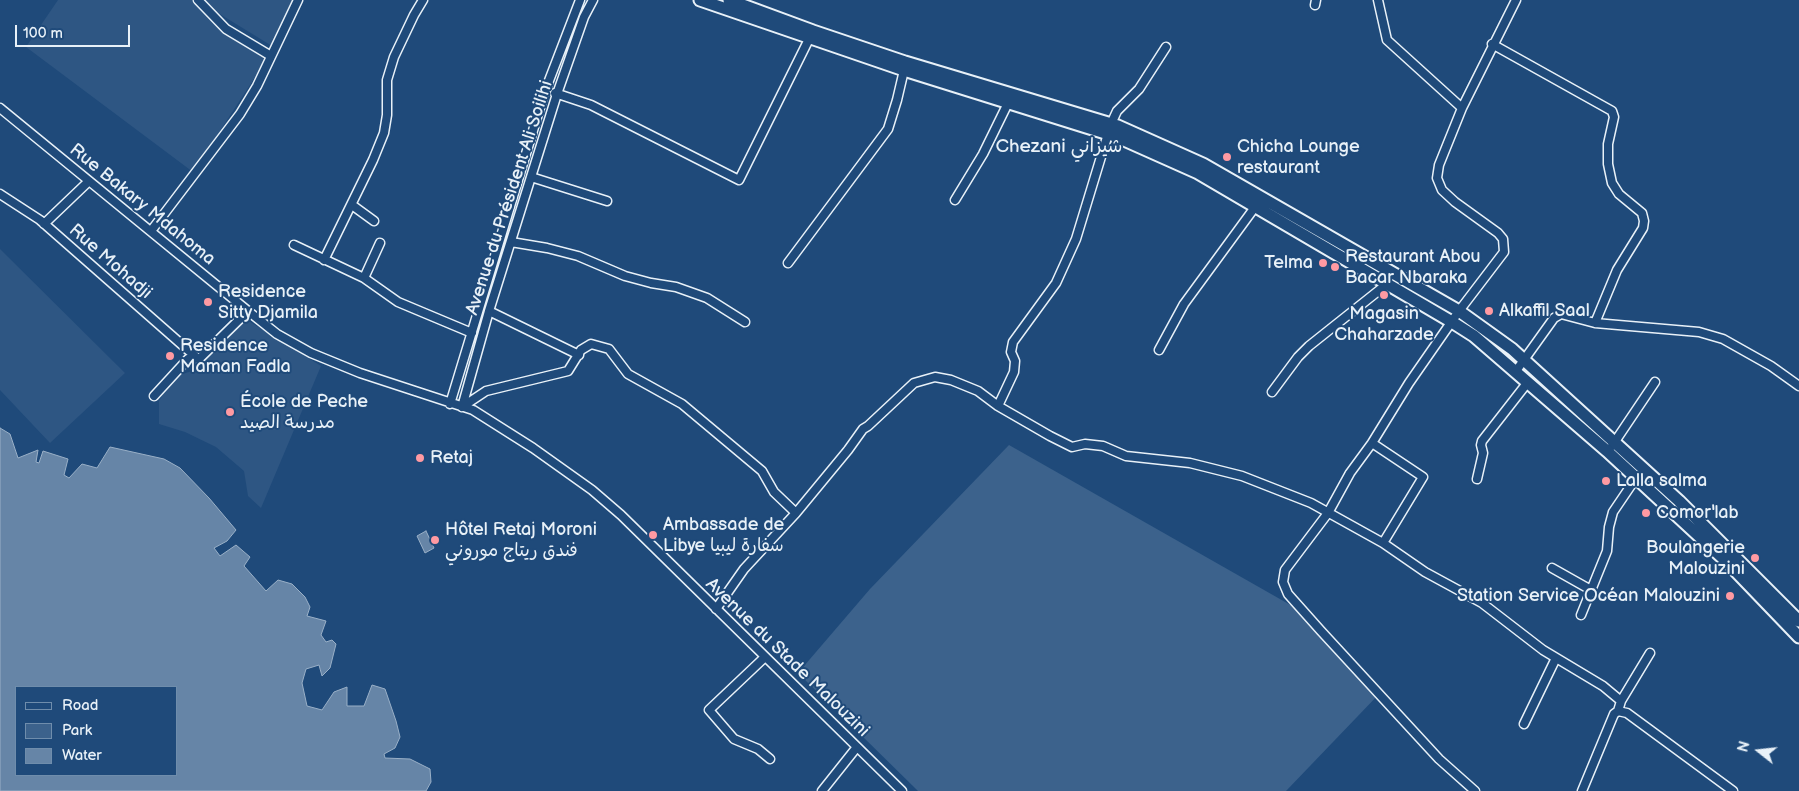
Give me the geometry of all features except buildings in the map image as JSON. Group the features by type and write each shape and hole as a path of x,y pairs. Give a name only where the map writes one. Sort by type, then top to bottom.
{"main road":[{"path":"700,0 904,66 1110,129 1203,164 1258,202 1387,284 1474,336 1528,382 1678,501 1799,621"},
{"path":"733,1 811,35"},
{"path":"1258,202 1459,311 1512,349 1611,447 1636,478 1726,561 1799,636"}],"street":[{"path":"198,0 226,29 271,56"},
{"path":"151,231 240,114 257,86 298,0"},
{"path":"324,260 352,205 384,133 387,115 387,80 394,57 423,0"},
{"name":"Avenue du Président Ali Soilihi","path":"457,406 472,332 545,91 580,0"},
{"name":"Avenue du Président Ali Soilihi","path":"457,406 557,94 584,17 593,0"},
{"path":"1378,0 1387,40 1462,108"},
{"path":"1475,791 1438,759 1288,594 1283,582 1285,570 1328,513 1350,473 1372,444 1409,383 1459,311 1504,252 1503,239 1498,233 1455,202 1442,190 1437,178 1439,165 1462,108 1492,44 1516,0"},
{"path":"545,91 591,106 739,180 811,35"},
{"path":"1492,44 1612,111 1614,117 1608,144 1608,164 1612,183 1619,194 1642,213 1644,221 1643,228 1617,270 1594,324"},
{"path":"998,406 1014,372 1015,361 1011,352 1013,342 1056,283 1076,239 1117,111 1139,89 1166,48"},
{"path":"788,263 888,128 897,100 904,66"},
{"path":"954,200 983,154 1010,99"},
{"name":"Rue Bakary Mdahoma","path":"0,108 277,334 311,353 457,406"},
{"path":"531,177 607,202"},
{"path":"44,224 89,181"},
{"name":"Rue Mohadji","path":"0,194 44,224 196,357"},
{"path":"1159,350 1184,304 1258,202"},
{"path":"352,205 374,221"},
{"path":"511,242 578,256 626,276 676,287 707,298 745,322"},
{"path":"364,278 380,244"},
{"path":"294,245 364,278 398,302 472,332"},
{"path":"1272,392 1298,357 1309,346 1387,284"},
{"path":"154,396 188,360 196,357 199,359 248,311"},
{"path":"489,311 579,354"},
{"path":"1516,371 1554,318 1561,314 1594,324 1699,332 1723,339 1772,366 1799,386"},
{"path":"457,406 486,391 568,371 582,350 591,344 609,349 628,374 682,404 762,470 774,492 796,513"},
{"path":"716,610 744,569 796,513 848,450 857,436 914,384 935,377 951,380 978,391 998,406 1050,436 1072,446 1085,444 1103,446 1126,456 1190,463 1242,476 1311,502 1383,543 1425,572 1482,603 1543,650 1603,686 1621,701"},
{"path":"1477,479 1484,453 1481,445 1482,440 1528,382"},
{"path":"1611,447 1655,382"},
{"name":"Avenue du Stade Malouzini","path":"457,406 473,410 498,424 592,490 621,515 902,791"},
{"path":"1372,444 1424,477 1383,543"},
{"path":"1581,615 1608,551 1609,527 1613,512 1636,478"},
{"path":"1552,568 1591,590"},
{"path":"1582,791 1614,714 1618,711 1621,701 1650,653"},
{"path":"765,658 709,710 734,739 758,749 770,759"},
{"path":"1524,724 1556,658"},
{"path":"1618,711 1627,713 1733,791"},
{"path":"822,791 857,746"}],"shaded area":[{"path":"58,0 194,0 223,31 267,59 193,172 26,47"},
{"path":"205,0 294,0 272,46 210,8"},
{"path":"0,249 125,373 50,443 0,390"},
{"name":"École de Peche مدرسة الصيد","path":"247,320 321,366 261,508 248,496 244,471 216,447 185,432 159,424 159,401 173,377 192,371"}],"green space":[{"path":"1009,445 1301,611 1380,693 1286,791 918,791 798,673 870,589"}],"water":[{"path":"0,428 10,434 18,458 38,450 36,462 39,463 43,451 68,459 64,475 69,478 82,464 97,468 110,447 164,459 180,468 236,530 227,541 214,548 220,556 236,545 250,557 244,566 266,591 278,580 292,584 305,597 310,607 307,616 326,621 321,635 326,642 332,640 336,644 330,668 322,676 319,665 306,669 302,683 307,706 322,710 334,692 347,687 347,706 364,706 372,685 385,689 400,737 395,748 384,754 385,758 410,759 430,769 431,782 426,791 0,791"},
{"path":"426,531 434,548 425,553 417,536"}],"place":[{"name":"Chicha Lounge restaurant","path":"1227,157"},
{"name":"Telma","path":"1323,263"},
{"name":"Restaurant Abou Bacar Nbaraka","path":"1335,267"},
{"name":"Magasin Chaharzade","path":"1384,295"},
{"name":"Residence Sitty Djamila","path":"208,302"},
{"name":"Alkaffil Saal","path":"1489,311"},
{"name":"Residence Maman Fadla","path":"170,356"},
{"name":"École de Peche مدرسة الصيد","path":"230,412"},
{"name":"Retaj","path":"420,458"},
{"name":"Lalla salma","path":"1606,481"},
{"name":"Comor'lab","path":"1646,513"},
{"name":"Ambassade de Libye سفارة ليبيا","path":"653,535"},
{"name":"Hôtel Retaj Moroni فندق ريتاج موروني","path":"435,540"},
{"name":"Boulangerie Malouzini","path":"1755,558"},
{"name":"Station Service Océan Malouzini","path":"1730,596"}],"district":[{"name":"Chezani شيزاني","path":"1059,147"}]}
